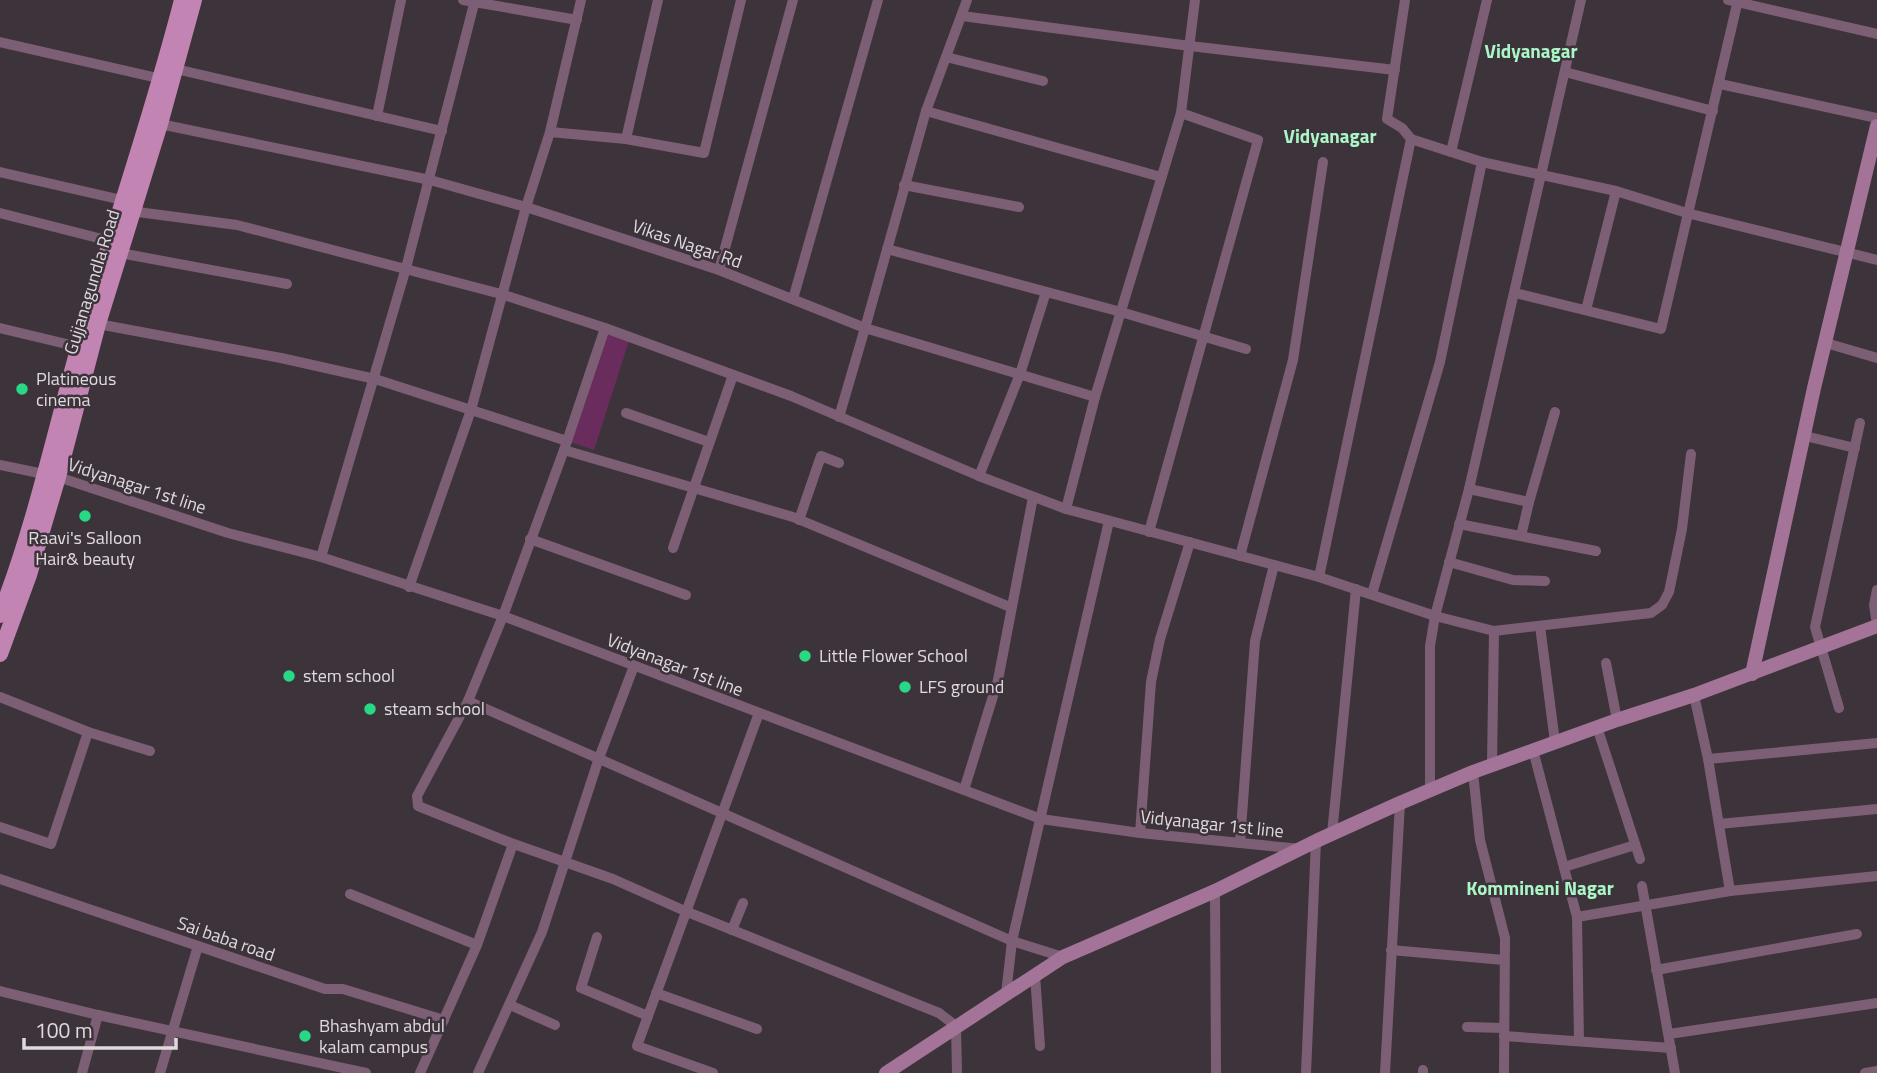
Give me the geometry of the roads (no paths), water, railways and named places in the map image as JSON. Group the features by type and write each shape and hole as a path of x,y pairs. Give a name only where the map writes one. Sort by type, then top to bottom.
{"main road":[{"name":"Gujjanagundla Road","path":"1,611 52,475 98,324 125,207 182,0"},
{"name":"Gujjanagundla Road","path":"125,207 160,124 194,0"},
{"name":"Gujjanagundla Road","path":"0,654 30,575 79,347 115,247"}],"street":[{"path":"377,116 401,0"},
{"path":"463,0 577,20"},
{"path":"409,587 471,410 501,294 550,132 582,0"},
{"path":"626,139 658,0"},
{"path":"550,132 626,139 704,153 741,0"},
{"path":"719,270 793,0"},
{"path":"793,299 878,0"},
{"path":"839,417 926,111 967,0"},
{"path":"1066,509 1095,397 1181,113 1195,0"},
{"path":"1405,0 1387,119 1402,128 1411,139 1482,162 1616,191 1687,213 1877,260"},
{"path":"1451,152 1487,0"},
{"path":"1430,790 1430,646 1435,616 1469,489 1581,0"},
{"path":"321,557 406,268 475,1"},
{"path":"1515,293 1661,328 1720,84 1735,1 1877,34"},
{"path":"962,16 1395,70"},
{"path":"0,42 162,79"},
{"path":"946,57 1042,82"},
{"path":"176,69 442,131"},
{"path":"1565,72 1713,111"},
{"path":"1720,84 1877,118"},
{"path":"926,111 1161,177"},
{"path":"1149,532 1258,140 1181,113"},
{"name":"Vikas Nagar Rd","path":"160,124 430,180 526,207 719,270 865,328 1095,397"},
{"path":"1752,674 1877,126"},
{"path":"1319,577 1411,139"},
{"path":"1240,556 1293,360 1323,162"},
{"path":"1373,594 1440,362 1482,162"},
{"path":"0,172 125,207 237,225 501,294 605,328 733,375 1066,509 1319,577 1435,616 1494,631 1651,613 1662,606 1669,593 1682,529 1691,454"},
{"path":"904,185 1019,207"},
{"path":"1586,310 1616,191"},
{"path":"0,213 115,247 286,284"},
{"path":"887,249 1121,312 1246,349"},
{"path":"979,476 1020,374 1046,292"},
{"path":"98,324 281,358 375,379 694,488 799,520 1010,607"},
{"path":"0,328 79,347"},
{"path":"605,328 566,445 503,616 468,701 416,801 418,806 513,844 613,879 685,911 939,1013 956,1026"},
{"path":"1826,343 1877,358"},
{"path":"673,548 733,375"},
{"path":"1521,536 1555,412"},
{"path":"626,413 709,442"},
{"path":"1839,708 1815,627 1860,423"},
{"path":"1805,436 1855,448"},
{"path":"799,520 821,456 839,463"},
{"name":"Vidyanagar 1st line","path":"0,465 52,475 228,533 321,557 503,616 1041,819 1140,833 1301,849"},
{"path":"1469,489 1529,502"},
{"path":"964,790 998,680 1033,497"},
{"path":"1006,993 1012,941 1110,521"},
{"path":"1459,524 1596,551"},
{"path":"530,539 685,596"},
{"path":"1140,833 1151,682 1160,639 1190,542"},
{"path":"1449,562 1513,580 1545,581"},
{"path":"1240,842 1255,641 1274,565"},
{"path":"1332,834 1356,589"},
{"path":"886,1073 1063,957 1215,891 1400,803 1473,772 1752,674 1877,625 1874,605 1877,590"},
{"path":"1540,626 1555,742"},
{"path":"1492,765 1494,631"},
{"path":"1606,663 1617,720"},
{"path":"478,1073 542,932 598,758 634,666"},
{"path":"1694,695 1708,759 1730,891"},
{"path":"0,697 88,732 150,751"},
{"path":"468,701 1012,941 1063,957"},
{"path":"713,1073 637,1046 759,713"},
{"path":"1597,727 1640,859"},
{"path":"0,827 51,844 88,732"},
{"path":"1708,759 1877,743"},
{"path":"1533,750 1577,917 1578,1041"},
{"path":"1473,772 1480,840 1504,938 1504,1073"},
{"path":"1385,1073 1400,803"},
{"path":"1719,824 1877,809"},
{"path":"1306,1073 1316,841"},
{"path":"420,1073 477,945 513,844"},
{"path":"1564,867 1635,845"},
{"path":"1577,917 1730,891 1877,876"},
{"name":"Sai baba road","path":"0,879 325,989 344,989 444,1020"},
{"path":"1642,886 1675,1073"},
{"path":"1215,891 1216,1073"},
{"path":"350,894 477,945"},
{"path":"732,930 743,903"},
{"path":"1656,970 1857,934"},
{"path":"597,937 580,988 648,1016"},
{"path":"160,1073 198,946"},
{"path":"1391,950 1504,960"},
{"path":"1035,975 1040,1046"},
{"path":"0,991 366,1073"},
{"path":"656,993 757,1029"},
{"path":"1669,1034 1877,1003"},
{"path":"510,1006 555,1025"},
{"path":"82,1073 98,1015"},
{"path":"956,1026 957,1073"},
{"path":"1466,1027 1578,1041 1671,1048"}],"place":[{"name":"Platineous cinema","path":"22,389"},
{"name":"Raavi's Salloon Hair& beauty","path":"85,516"},
{"name":"Little Flower School","path":"805,656"},
{"name":"stem school","path":"289,676"},
{"name":"LFS ground","path":"905,687"},
{"name":"steam school","path":"370,709"},
{"name":"Bhashyam abdul kalam campus","path":"305,1036"}],"district":[{"name":"Vidyanagar","path":"1531,51"},
{"name":"Vidyanagar","path":"1330,136"},
{"name":"Kommineni Nagar","path":"1540,888"}]}
